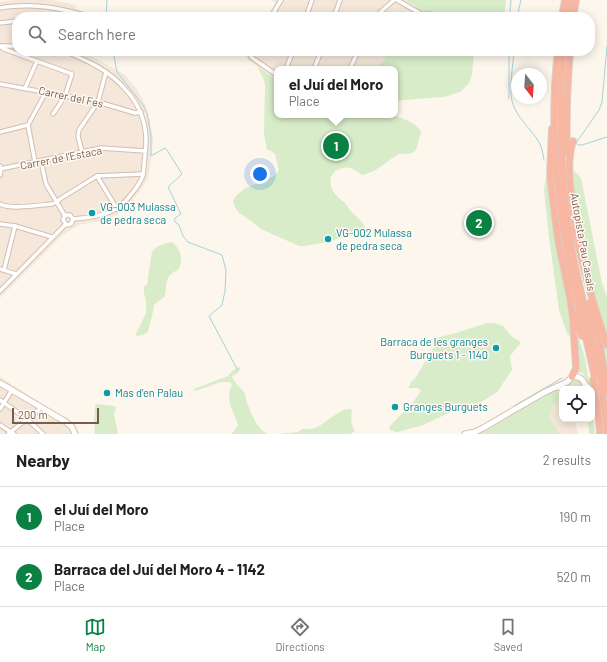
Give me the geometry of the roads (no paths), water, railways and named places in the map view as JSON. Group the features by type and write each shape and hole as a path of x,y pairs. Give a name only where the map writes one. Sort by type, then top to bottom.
{"highway":[{"path":"563,12 565,0"},
{"path":"569,12 570,0"},
{"path":"574,12 576,0"},
{"name":"Autopista Pau Casals","path":"557,56 555,98 556,161 561,213 572,278 606,409 607,434"},
{"name":"Autopista Pau Casals","path":"563,56 561,130 564,194 573,257 598,378 600,434"},
{"path":"570,56 566,122 568,165 573,214 586,291 600,345 598,378"},
{"path":"555,98 553,105 550,176 559,245 573,319 576,368 570,379"},
{"path":"570,177 571,148 573,141"},
{"path":"578,246 588,285 607,345"},
{"path":"570,298 586,353 598,378"}],"street":[{"path":"274,12 280,0"},
{"path":"308,12 312,0"},
{"path":"336,12 340,0"},
{"path":"381,12 396,0 416,12"},
{"path":"0,8 39,6 60,9 67,12"},
{"path":"0,24 12,22"},
{"path":"0,46 12,46"},
{"path":"0,46 12,52"},
{"path":"23,56 72,74 65,96 53,114"},
{"path":"73,219 101,215 124,203 140,181 143,174 146,134 141,112 126,89 106,72 76,56"},
{"path":"250,56 274,73"},
{"path":"287,66 291,56"},
{"path":"315,66 319,56"},
{"path":"351,66 356,56"},
{"path":"25,88 37,61"},
{"path":"82,152 78,136 79,130 98,102 106,72"},
{"name":"Carrer del Fes","path":"0,84 98,102 135,113 141,112"},
{"path":"35,162 28,126 46,92"},
{"path":"0,132 28,126"},
{"name":"Carrer de l'Estaca","path":"0,168 101,148 145,151"},
{"path":"41,161 46,184 65,216 63,220 66,224"},
{"path":"0,168 0,175"},
{"path":"0,204 3,206 12,207 52,204 97,176 143,174"},
{"path":"97,176 117,208"},
{"path":"65,216 67,214 70,215 73,219"},
{"path":"0,291 52,237 66,224 71,224 73,219"},
{"path":"0,224 14,226 52,237"},
{"path":"14,226 2,269 16,274"},
{"path":"465,434 475,432 483,428 570,379 578,376 583,381 584,386"},
{"path":"566,386 570,379"},
{"path":"0,383 66,422 72,427 75,434"},
{"path":"0,409 12,390"},
{"path":"0,400 27,419 43,434"},
{"path":"0,425 11,433 41,408"}],"waterway":[{"path":"106,12 107,0"},
{"path":"510,12 511,0"},
{"path":"518,12 521,0"},
{"path":"607,46 602,102 599,110 576,143 578,145 582,145 607,137"},
{"path":"114,56 117,72 143,105 147,113 151,136 151,156 165,148 182,174 168,187 181,214 174,219 179,225 183,236 188,242 222,255 226,270 225,291 222,305 209,316 237,369"},
{"path":"508,99 509,56"},
{"path":"514,56 511,83 512,101 520,118 539,142 544,160"},
{"path":"514,406 562,378"}],"place":[{"name":"el Juí del Moro","path":"336,146"},
{"name":"VG-003 Mulassa de pedra seca","path":"92,213"},
{"name":"Barraca del Juí del Moro 4 - 1142","path":"479,223"},
{"name":"VG-002 Mulassa de pedra seca","path":"328,239"},
{"name":"Barraca de les granges Burguets 1 - 1140","path":"496,348"},
{"name":"Mas d'en Palau","path":"107,393"},
{"name":"Granges Burguets","path":"395,407"}]}
